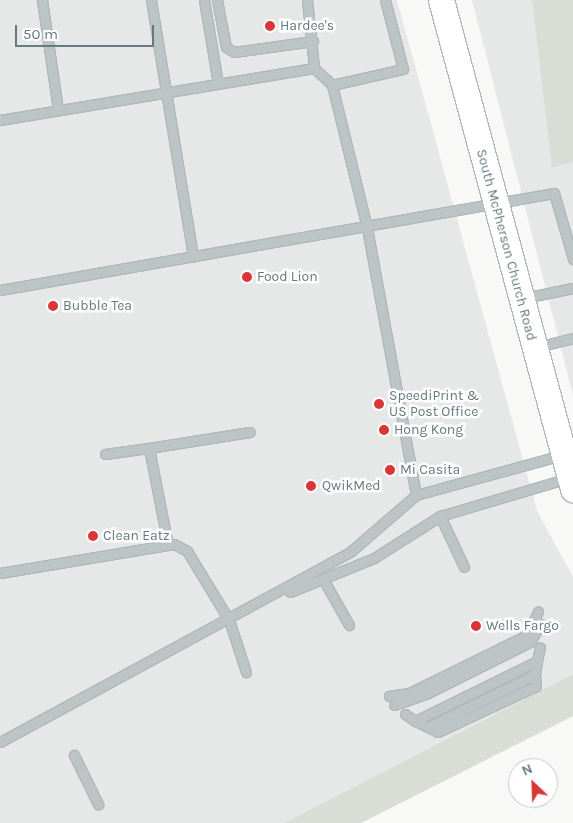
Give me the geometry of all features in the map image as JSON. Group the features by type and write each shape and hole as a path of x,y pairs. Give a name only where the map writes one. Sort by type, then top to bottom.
{"main road":[{"name":"South McPherson Church Road","path":"441,0 534,348 569,471"}],"lane":[{"path":"42,0 58,110"},
{"path":"152,0 193,257"},
{"path":"204,0 218,84"},
{"path":"217,0 226,47 234,52 313,41"},
{"path":"307,0 313,41 314,68 332,85 367,228 416,495"},
{"path":"332,85 403,69 385,0"},
{"path":"0,120 314,68"},
{"path":"0,290 496,206 554,193 573,259"},
{"path":"521,299 573,288"},
{"path":"534,348 573,338"},
{"path":"105,454 250,432"},
{"path":"149,448 168,545"},
{"path":"0,742 257,605 350,552 416,495 569,471"},
{"path":"257,605 374,558 440,516 569,471"},
{"path":"440,516 464,567"},
{"path":"0,574 168,545 187,551 229,620 246,672"},
{"path":"323,579 349,625"},
{"path":"389,696 409,694 527,635 538,611"},
{"path":"394,705 428,693 530,642 541,623"},
{"path":"404,714 428,727 535,675 540,647"},
{"path":"416,721 537,661"},
{"path":"74,755 98,804"}],"shaded area":[{"path":"0,0 397,0 537,511 573,577 573,674 284,823 0,823"},
{"path":"472,0 532,0 553,168 573,162 573,395"},
{"path":"532,0 573,0 573,162 552,168"},
{"path":"573,674 573,716 361,823 284,823"}],"place":[{"name":"Hardee's","path":"270,26"},
{"name":"Food Lion","path":"247,277"},
{"name":"Bubble Tea","path":"53,306"},
{"name":"SpeediPrint & US Post Office","path":"379,404"},
{"name":"Hong Kong","path":"384,430"},
{"name":"Mi Casita","path":"390,470"},
{"name":"QwikMed","path":"311,486"},
{"name":"Clean Eatz","path":"93,536"},
{"name":"Wells Fargo","path":"476,626"}]}
